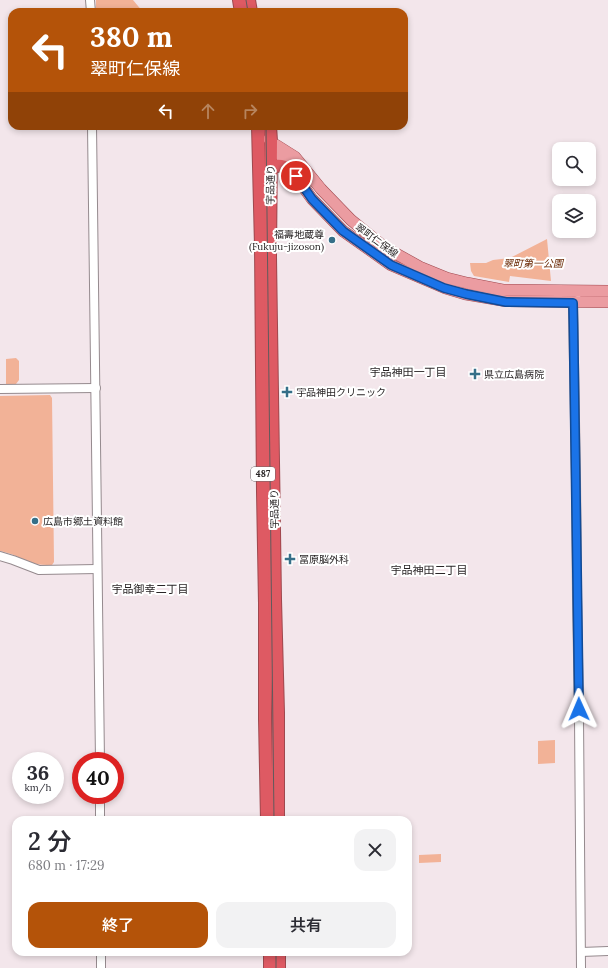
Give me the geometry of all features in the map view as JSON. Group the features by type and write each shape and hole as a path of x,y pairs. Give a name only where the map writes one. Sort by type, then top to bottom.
{"highway":[{"name":"宇品通り","path":"262,130 258,160 261,246 267,816"},
{"name":"宇品通り","path":"264,130 271,141 270,257 277,662 278,816"},
{"path":"270,168 277,165 283,166 296,176"},
{"path":"270,956 270,968"},
{"path":"279,956 279,968"}],"main road":[{"name":"翠町仁保線","path":"271,141 312,199 343,231 391,265 444,288 506,302 608,302"},
{"name":"翠町仁保線","path":"271,141 295,157 320,189 351,220 384,247 420,267 447,278 503,290 608,291"}],"street":[{"path":"92,130 100,752"},
{"path":"581,968 573,303 590,291"},
{"path":"0,389 96,388"},
{"path":"0,556 39,570 97,570"},
{"path":"100,804 100,816"},
{"path":"581,952 608,951"},
{"path":"101,956 101,968"}],"green space":[{"path":"96,0 133,0 140,8 96,8"},
{"name":"翠町第一公園","path":"547,239 551,281 510,276 509,282 474,276 471,271 470,263 486,263 493,260 510,258"},
{"path":"16,358 19,361 19,380 16,384 6,384 6,359"},
{"path":"50,395 52,398 54,562 52,565 42,565 35,564 9,553 0,551 0,396"},
{"path":"555,740 555,763 538,764 538,741"},
{"path":"441,854 441,862 419,863 419,855"}],"tram line":[{"path":"246,0 247,8"},
{"path":"266,130 274,816"},
{"path":"276,956 276,968"}],"place":[{"name":"福壽地蔵尊 (Fukuju-jizoson)","path":"332,240"},
{"name":"県立広島病院","path":"475,374"},
{"name":"宇品神田クリニック","path":"287,392"},
{"name":"広島市郷土資料館","path":"35,521"},
{"name":"冨原脳外科","path":"290,559"}],"district":[{"name":"宇品神田一丁目","path":"408,372"},
{"name":"宇品神田二丁目","path":"429,570"},
{"name":"宇品御幸二丁目","path":"150,589"}],"route":[{"path":"296,176 312,199 343,231 391,265 444,288 466,294 506,302 573,303 579,709"}]}
